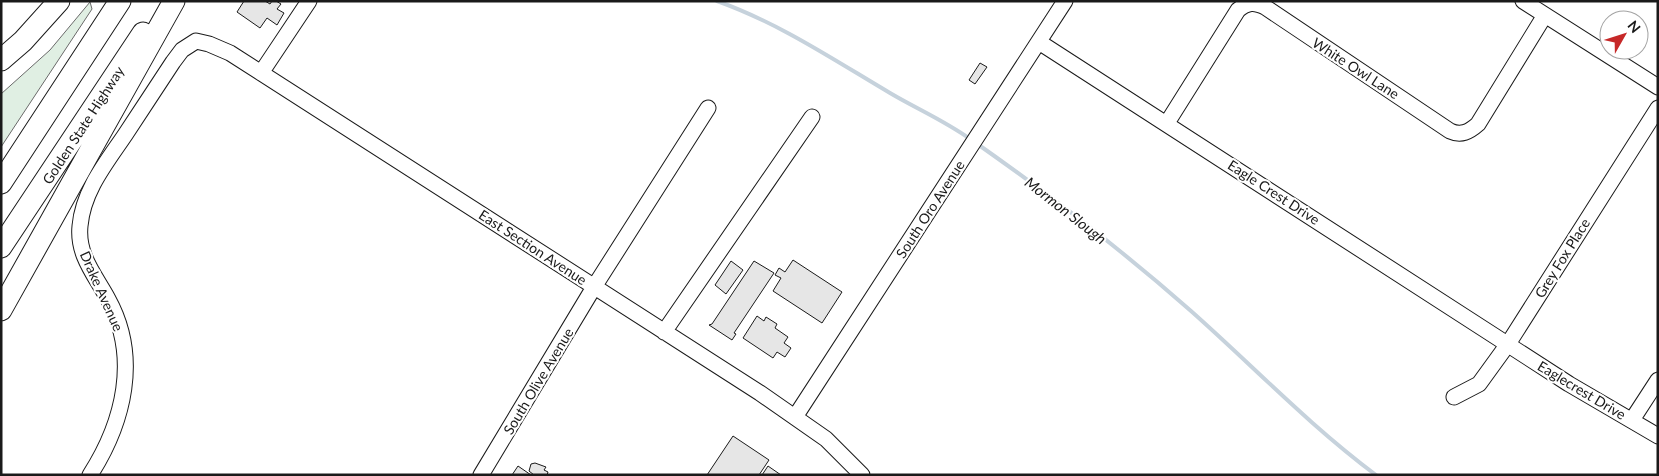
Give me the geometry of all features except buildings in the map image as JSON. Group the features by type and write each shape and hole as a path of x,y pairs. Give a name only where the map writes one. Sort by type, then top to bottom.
{"highway":[{"path":"1,60 23,41 59,1"},
{"path":"1,183 120,1"},
{"name":"Golden State Highway","path":"1,247 164,1"},
{"path":"1,310 174,1"}],"street":[{"path":"260,73 308,1"},
{"name":"South Oro Avenue","path":"795,417 1066,1"},
{"path":"1523,1 1658,87"},
{"name":"White Owl Lane","path":"1167,123 1238,10 1245,4 1254,2 1265,7 1450,131 1460,134 1469,132 1478,124 1545,15"},
{"name":"East Section Avenue","path":"191,44 196,41 230,53 795,417 826,439 862,475"},
{"name":"Eagle Crest Drive","path":"1039,42 1508,344"},
{"name":"Drake Avenue","path":"90,475 106,451 116,425 124,393 125,358 118,322 109,300 84,256 80,234 82,210 96,179 182,50 191,44"},
{"name":"South Olive Avenue","path":"481,475 594,287 708,108"},
{"name":"Grey Fox Place","path":"1454,397 1479,384 1508,344 1658,108"},
{"path":"664,332 812,117"},
{"name":"Eaglecrest Drive","path":"1508,344 1658,436"},
{"path":"1632,420 1658,380"}],"green space":[{"path":"90,2 92,9 1,147 1,94 50,50"}],"waterway":[{"name":"Mormon Slough","path":"717,1 784,31 900,99 951,126 970,139"},
{"name":"Mormon Slough","path":"976,143 1113,245 1191,311 1328,436 1376,475"}]}
